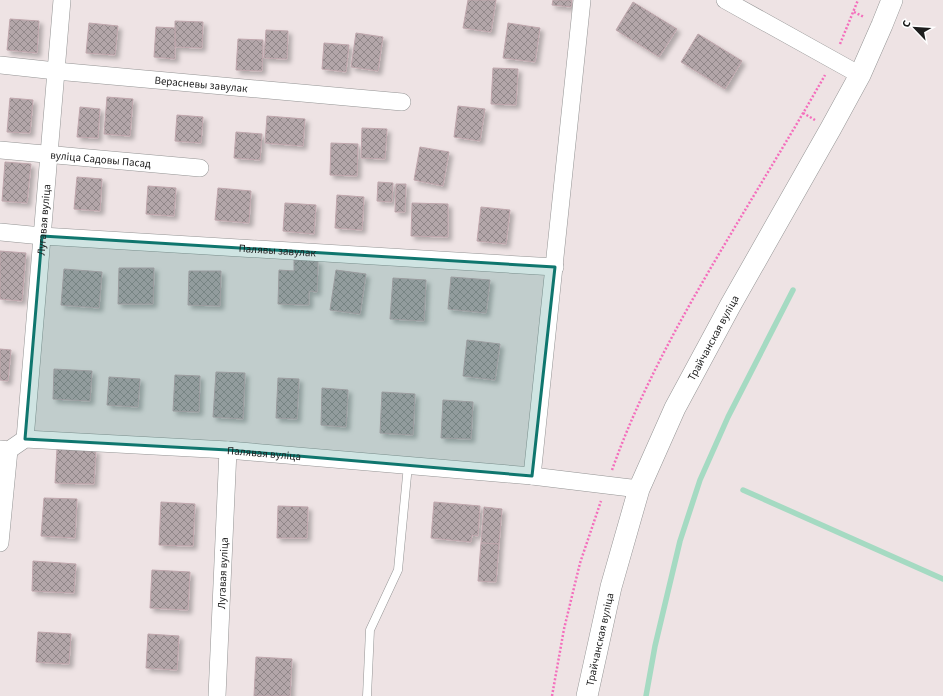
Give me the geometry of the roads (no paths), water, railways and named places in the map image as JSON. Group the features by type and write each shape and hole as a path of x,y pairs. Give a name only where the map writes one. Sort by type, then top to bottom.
{"street":[{"name":"Лугавая вуліца","path":"25,439 62,0"},
{"path":"532,476 582,0"},
{"path":"726,0 860,75"},
{"name":"Трайчанская вуліца","path":"587,696 611,587 639,489 679,401 730,306 860,75 892,0"},
{"name":"Верасневы завулак","path":"0,65 402,102"},
{"name":"вуліца Садовы Пасад","path":"0,150 200,168"},
{"name":"Палявы завулак","path":"0,232 42,236 555,267"},
{"path":"0,543 5,450 25,439"},
{"name":"Палявая вуліца","path":"25,439 228,450 532,476 639,489"},
{"name":"Лугавая вуліца","path":"218,696 228,450"}],"lane":[{"path":"367,696 370,630 398,570 408,466"}],"waterway":[{"path":"646,696 655,646 680,541 700,480 728,417 793,290"},
{"path":"743,490 943,579"}]}
